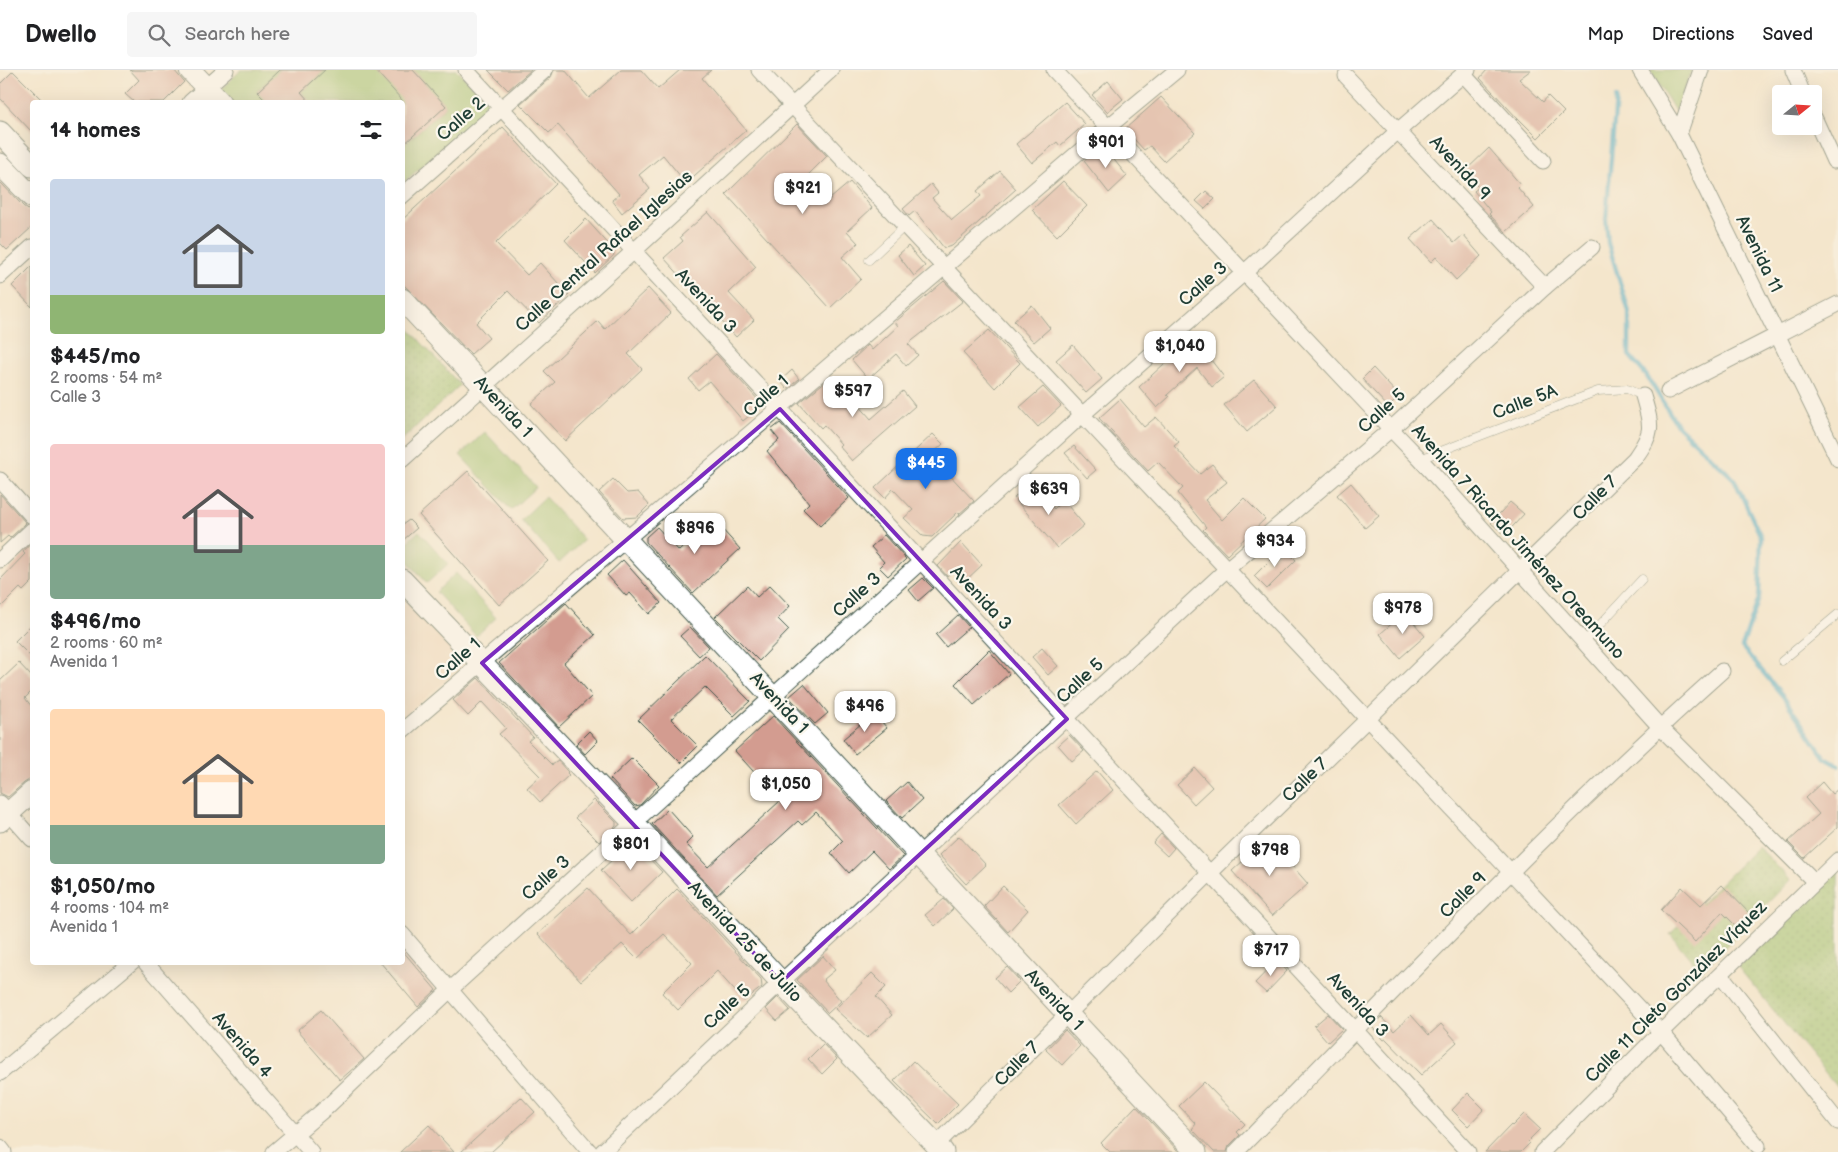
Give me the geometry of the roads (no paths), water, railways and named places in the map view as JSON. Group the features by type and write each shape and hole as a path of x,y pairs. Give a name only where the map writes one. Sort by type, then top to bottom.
{"street":[{"path":"190,70 213,95"},
{"path":"197,100 213,95 226,70"},
{"name":"Avenida 3","path":"466,70 1468,1152"},
{"name":"Calle 2","path":"405,193 545,70"},
{"path":"759,70 1661,1032 1758,1146"},
{"name":"Calle Central Rafael Iglesias","path":"405,457 831,70"},
{"name":"Avenida 7 Ricardo Jiménez Oreamuno","path":"1054,70 1420,459 1660,727 1815,882"},
{"name":"Calle 1","path":"405,729 1176,70"},
{"name":"Avenida 11","path":"1640,70 1679,134 1838,459"},
{"path":"1679,134 1701,70"},
{"path":"1793,70 1799,85"},
{"path":"1466,72 1543,161"},
{"name":"Calle 3","path":"274,1152 326,1107 451,989 1082,415 1245,272 1399,130 1466,72"},
{"name":"Avenida 9","path":"1346,76 1399,130 1545,287"},
{"path":"0,132 30,164"},
{"path":"1822,134 1834,161"},
{"path":"0,164 30,195"},
{"name":"Calle 5","path":"602,1152 781,982 1227,569 1391,429 1545,287 1592,247"},
{"path":"0,276 30,249"},
{"name":"Avenida 1","path":"405,302 1196,1152"},
{"path":"1668,392 1838,304"},
{"name":"Calle 7","path":"936,1150 1067,1013 1635,458 1648,440 1650,423 1643,396"},
{"path":"0,480 30,514"},
{"path":"0,560 30,532"},
{"name":"Avenida 25 de Julio","path":"405,583 634,823 936,1150"},
{"name":"Calle 9","path":"1236,1152 1511,873 1660,727 1722,671"},
{"path":"30,793 3,812 30,836"},
{"name":"Calle 11 Cleto González Víquez","path":"1542,1152 1661,1032 1838,860"},
{"path":"405,937 590,1152"},
{"path":"0,1073 128,965"},
{"name":"Avenida 4","path":"147,965 311,1152"},
{"path":"1721,975 1838,1122"},
{"path":"0,1147 4,1152"}],"lane":[{"path":"869,260 905,226"},
{"name":"Calle 5A","path":"1420,459 1598,391 1627,389 1643,396"},
{"path":"1584,642 1642,579"},
{"path":"1782,661 1838,614"}],"waterway":[{"path":"1616,98 1606,219 1608,243 1629,312 1629,355 1646,375 1678,426 1734,479 1761,537 1759,598 1742,647 1782,695 1825,758 1838,765"}]}
